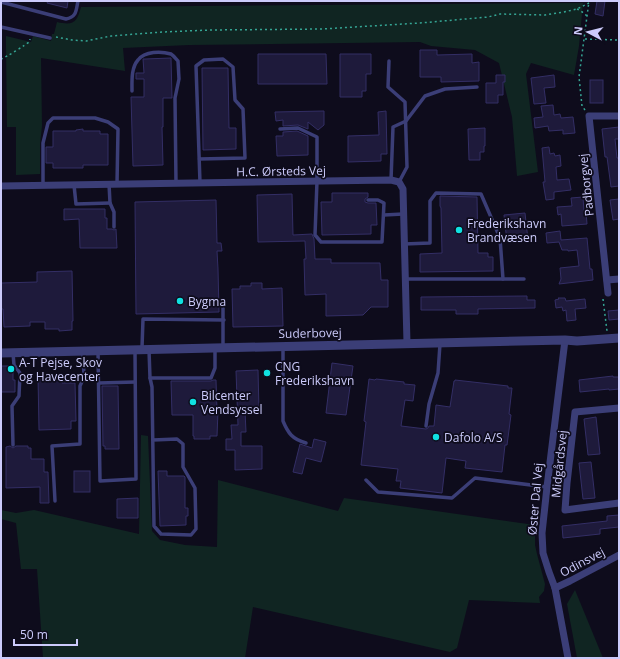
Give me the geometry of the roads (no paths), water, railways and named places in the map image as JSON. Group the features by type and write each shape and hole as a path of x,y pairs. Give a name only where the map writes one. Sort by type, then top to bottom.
{"street":[{"name":"Padborgvej","path":"608,293 608,280 590,116 619,116"},
{"name":"H.C. Ørsteds Vej","path":"1,186 391,180 400,182"},
{"path":"400,182 403,189 407,343"},
{"path":"608,280 619,279"},
{"name":"Suderbovej","path":"1,353 440,342 577,341 619,338"},
{"name":"Øster Dal Vej","path":"565,340 546,487 542,543 543,553 555,588 568,658"},
{"name":"Midgårdsvej","path":"619,408 575,412 565,510 619,503"},
{"name":"Odinsvej","path":"555,588 570,582 619,555"}],"lane":[{"path":"1,2 66,19 72,18 75,15 78,1"},
{"path":"1,26 50,38"},
{"path":"132,91 132,75 138,59 145,54 154,52 172,55 178,61 179,79 175,98 176,183"},
{"path":"199,158 245,158 243,109 235,100 233,67 222,59 204,60 196,66 199,158 200,183"},
{"path":"389,62 388,87 405,102 407,167 400,182"},
{"path":"391,180 393,127 406,121 426,96 444,89 477,87"},
{"path":"43,185 43,143 48,123 53,118 95,118 108,122 118,129 117,184"},
{"path":"280,129 298,128 317,137 315,235 321,242 382,242 384,203 378,200 368,200"},
{"path":"109,184 110,203 114,212 114,227"},
{"path":"74,185 76,204 110,203"},
{"path":"404,244 430,243 430,201 436,193 481,194 500,238 503,279"},
{"path":"384,215 403,214"},
{"path":"405,279 524,279"},
{"path":"150,378 211,378 215,368 224,320 223,302"},
{"path":"98,350 100,480 136,479 135,382 142,349 143,319 224,320"},
{"path":"426,426 429,404 438,373 440,342"},
{"path":"283,346 283,421 286,429 295,439 306,443"},
{"path":"142,349 152,387 154,526 161,534 191,535 196,530 195,488 183,466 183,444 177,439 153,440"},
{"path":"55,501 52,446 80,444 80,386 84,378 84,351"},
{"path":"13,352 14,365 20,373 19,396 12,406 13,445"},
{"path":"99,383 135,382"},
{"path":"366,480 378,492 452,498 475,478 546,487"}],"place":[{"name":"Frederikshavn Brandvæsen","path":"459,230"},
{"name":"Bygma","path":"180,301"},
{"name":"A-T Pejse, Skov og Havecenter","path":"11,369"},
{"name":"CNG Frederikshavn","path":"267,373"},
{"name":"Bilcenter Vendsyssel","path":"193,402"},
{"name":"Dafolo A/S","path":"436,437"}]}
